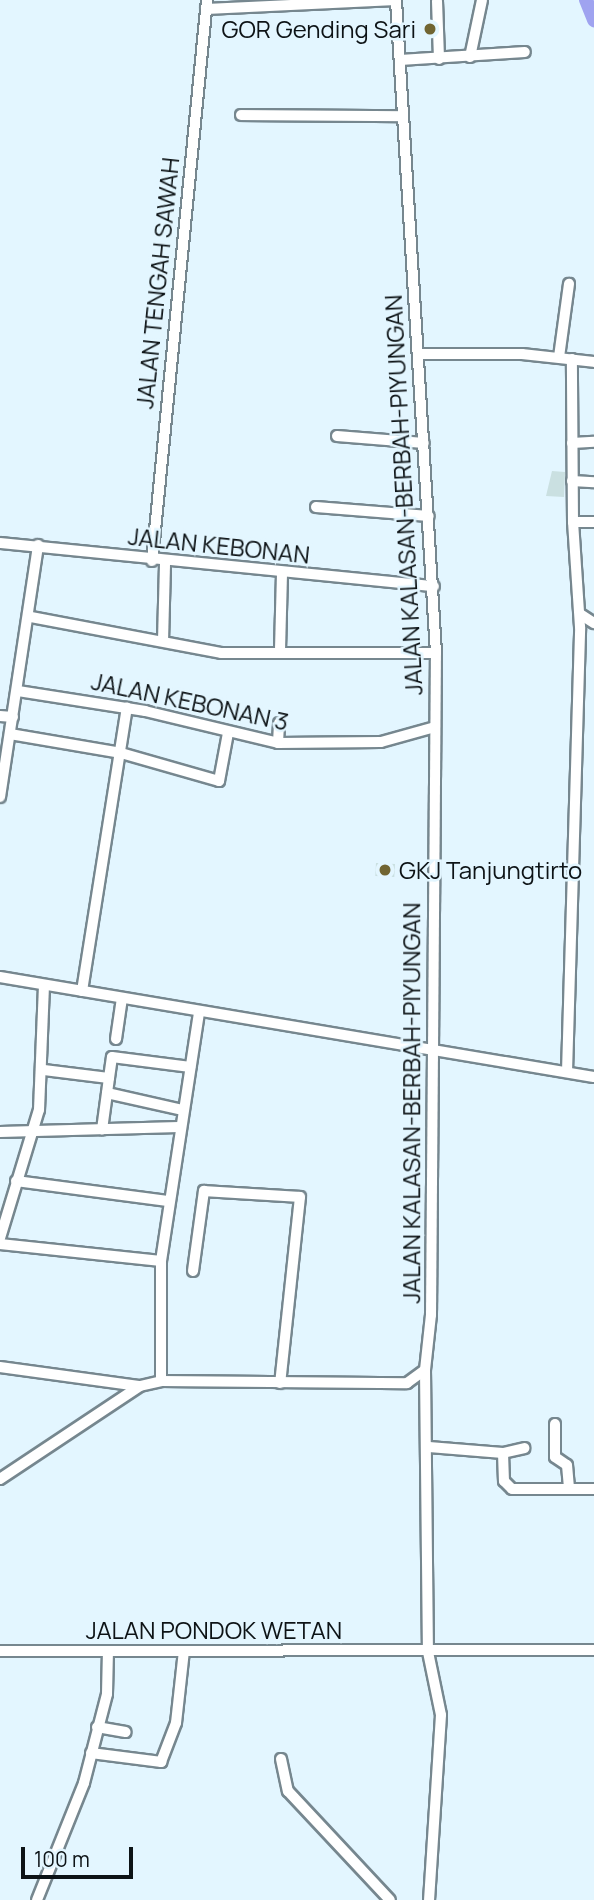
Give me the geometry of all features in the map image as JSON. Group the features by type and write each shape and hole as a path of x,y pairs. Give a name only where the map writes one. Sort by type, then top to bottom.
{"street":[{"name":"JALAN TENGAH SAWAH","path":"152,561 207,4 396,0"},
{"name":"JALAN KALASAN-BERBAH-PIYUNGAN","path":"396,0 434,586 436,653 431,1315 425,1370 429,1447 428,1652 441,1715 429,1900"},
{"path":"470,57 482,0"},
{"path":"437,1 439,59"},
{"path":"400,60 525,52"},
{"path":"241,115 403,116"},
{"path":"559,357 569,284"},
{"path":"418,354 559,357 594,362"},
{"path":"568,1072 580,614 573,522 572,359"},
{"path":"337,436 424,443"},
{"path":"572,443 594,442"},
{"path":"572,481 594,481"},
{"path":"316,507 429,516"},
{"path":"573,522 594,522"},
{"name":"JALAN KEBONAN","path":"0,543 38,545 152,561 434,586"},
{"path":"0,797 31,617 38,545"},
{"path":"163,641 165,562"},
{"path":"280,650 282,572"},
{"path":"580,614 594,623"},
{"path":"31,617 220,653 280,650 436,653"},
{"name":"JALAN KEBONAN 3","path":"18,691 127,708 278,743 381,742 435,727"},
{"path":"82,991 127,708"},
{"path":"0,716 13,717"},
{"path":"278,743 279,723"},
{"path":"10,734 121,753 219,781 228,733"},
{"path":"0,977 199,1013 594,1077"},
{"path":"0,1238 28,1134 39,1111 44,1070 44,985"},
{"path":"116,1039 122,998"},
{"path":"160,1381 161,1261 179,1127 199,1013"},
{"path":"102,1130 112,1057 190,1067"},
{"path":"44,1070 109,1078"},
{"path":"107,1093 183,1110"},
{"path":"0,1132 28,1134 179,1127"},
{"path":"16,1181 169,1201"},
{"path":"193,1271 204,1191 300,1197 280,1383"},
{"path":"0,1244 161,1261"},
{"path":"0,1367 140,1386 160,1381 407,1383 425,1370"},
{"path":"119,1384 121,1399"},
{"path":"2,1475 140,1386"},
{"path":"555,1424 555,1457 567,1465 569,1489"},
{"path":"429,1447 503,1453 524,1448"},
{"path":"503,1453 504,1481 509,1487 594,1489"},
{"name":"JALAN PONDOK WETAN","path":"0,1651 594,1650"},
{"path":"37,1900 73,1819 107,1694 108,1651"},
{"path":"91,1753 161,1762 176,1723 184,1651"},
{"path":"97,1727 125,1732"},
{"path":"281,1759 288,1791 390,1900"}],"building":[{"path":"552,471 565,472 564,497 546,496"},
{"name":"GKJ Tanjungtirto","path":"376,863 395,864 394,877 375,876"}],"waterway":[{"path":"586,0 594,20"}],"place":[{"name":"GOR Gending Sari","path":"430,29"},
{"name":"GKJ Tanjungtirto","path":"385,870"}]}
